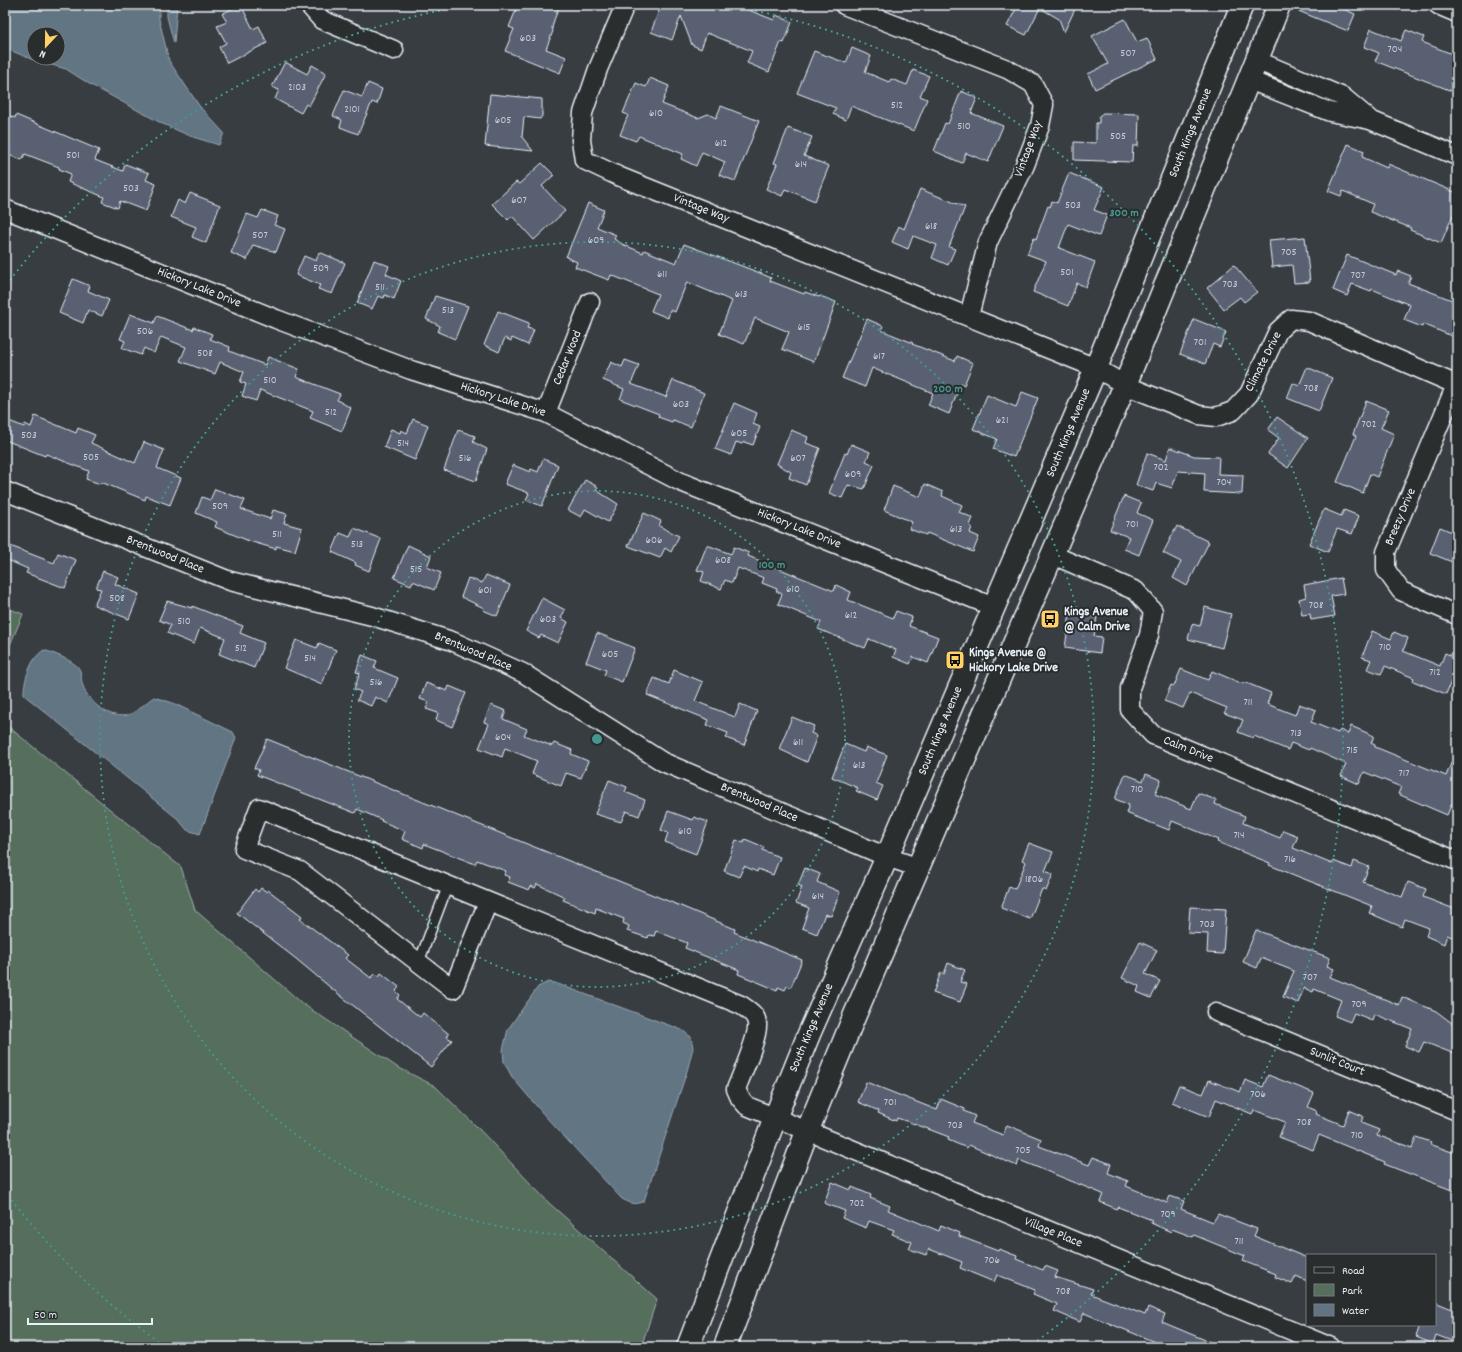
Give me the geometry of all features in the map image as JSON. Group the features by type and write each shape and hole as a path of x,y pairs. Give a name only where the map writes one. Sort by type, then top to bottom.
{"main road":[{"name":"South Kings Avenue","path":"688,1347 775,1118 809,1034 887,857 1096,368 1242,5"},
{"path":"725,1347 807,1132 854,1017 1125,385 1279,5"}],"street":[{"path":"309,5 322,20 394,50"},
{"name":"Vintage Way","path":"625,5 598,69 583,113 581,140 584,160 618,176 1096,368"},
{"name":"Vintage Way","path":"844,5 1007,68 1033,84 1044,105 1040,126 1025,165 988,242 969,316"},
{"path":"1438,5 1457,13"},
{"path":"1256,60 1342,97 1370,120"},
{"path":"1249,80 1330,112 1370,120 1457,156"},
{"name":"Hickory Lake Drive","path":"5,209 276,319 404,368 546,413 681,482 994,607"},
{"name":"Cedar Wood","path":"546,413 590,302"},
{"name":"Climate Drive","path":"1096,368 1125,385 1200,415 1216,417 1232,411 1249,394 1278,331 1291,319 1308,321 1456,385"},
{"name":"Breezy Drive","path":"1456,385 1386,552 1386,570 1401,591 1457,615"},
{"name":"Brentwood Place","path":"5,491 230,581 372,616 452,641 523,673 663,762 887,857 919,868"},
{"name":"Calm Drive","path":"1053,555 1136,591 1154,611 1149,636 1130,688 1130,710 1153,735 1457,861"},
{"path":"259,808 448,885 488,902 453,989 300,871 244,848 259,808"},
{"name":"Village Place","path":"488,902 748,1009 755,1016 758,1024 756,1035 736,1089 740,1098 747,1106 1332,1347"},
{"name":"Sunlit Court","path":"1216,1012 1457,1111"}],"lane":[{"path":"419,962 448,885"}],"green space":[{"path":"5,607 23,614 5,657"},
{"path":"5,724 181,867 195,910 303,1004 397,1067 435,1086 478,1128 549,1203 657,1299 641,1347 5,1347"}],"water":[{"path":"5,5 159,5 159,19 169,61 200,107 224,133 219,145 190,136 163,124 91,85 66,69 56,66 66,66 66,26 26,26 26,57 5,48"},
{"path":"167,5 177,5 174,43 167,17"},
{"path":"44,650 74,663 79,668 82,683 90,698 95,704 107,712 121,716 128,715 135,712 154,697 173,703 233,732 236,738 200,834 187,830 178,819 24,695 26,677 29,670 35,658"},
{"path":"548,982 555,983 682,1030 691,1037 693,1048 687,1071 644,1201 641,1203 628,1202 622,1199 545,1116 512,1077 504,1062 503,1050 508,1029 538,987"}],"building":[{"path":"241,5 253,29 259,26 267,43 227,63 219,47 226,43 217,26 227,22 222,14"},
{"path":"518,5 560,5 554,20 552,28 553,31 546,49 566,57 560,73 505,51 514,29 509,27"},
{"path":"661,5 736,5 774,20 776,15 792,22 784,43 781,42 769,72 747,63 752,51 707,33 701,49 692,45 681,16 672,40 651,32"},
{"path":"1018,5 1077,5 1064,32 1059,19 1040,8 1026,35 1007,26"},
{"path":"1291,5 1334,5 1355,14 1348,31 1291,8"},
{"path":"1125,19 1137,42 1147,38 1157,59 1095,89 1088,74 1108,64 1092,36"},
{"path":"1371,29 1401,41 1406,30 1424,37 1422,42 1457,56 1457,93 1375,61 1379,53 1364,47"},
{"path":"852,48 871,56 865,72 889,82 891,79 907,85 913,70 929,76 920,96 927,99 914,131 851,106 846,120 833,114 836,108 797,93 814,51 846,63"},
{"path":"285,62 307,74 312,65 326,73 309,106 306,104 301,113 275,99 279,90 272,87"},
{"path":"650,78 669,86 662,104 698,118 708,114 716,118 721,106 759,121 735,181 719,175 725,162 702,152 696,166 681,159 683,154 639,136 636,141 620,135 628,115 623,113 636,83 646,87"},
{"path":"368,83 382,89 377,104 372,102 358,134 340,127 342,120 333,116 344,90 362,97"},
{"path":"961,91 977,98 971,113 1003,126 988,162 966,153 962,163 934,151 945,123 948,124"},
{"path":"490,94 542,99 542,116 540,119 524,117 522,137 533,151 485,146"},
{"path":"1103,113 1139,114 1138,146 1133,146 1132,162 1074,160 1074,142 1096,143 1096,123 1099,123 1099,116"},
{"path":"5,114 15,118 16,115 99,150 95,160 123,171 125,164 149,173 146,180 156,184 146,211 120,201 118,208 102,202 104,197 68,182 71,174 59,169 59,167 25,154 22,160 6,154 10,145 5,143"},
{"path":"788,128 812,137 804,156 829,166 815,201 785,189 782,196 766,189 777,164 774,163"},
{"path":"1348,144 1364,151 1362,157 1387,168 1388,164 1457,193 1457,216 1453,215 1441,243 1410,230 1411,228 1370,212 1373,204 1343,191 1341,196 1328,191"},
{"path":"542,163 554,175 542,186 565,211 534,240 512,216 508,220 492,204 516,182 519,184"},
{"path":"1069,173 1104,187 1094,210 1107,215 1099,236 1068,224 1059,248 1095,262 1086,287 1077,283 1068,306 1033,292 1046,261 1027,254 1034,238 1036,239 1048,206 1050,207 1052,201 1057,203"},
{"path":"920,189 965,207 949,247 955,249 948,265 932,258 937,245 913,236 908,249 892,242 899,226 904,229"},
{"path":"190,193 220,205 206,243 192,237 196,227 171,217 178,200 185,204"},
{"path":"588,203 604,210 597,227 616,235 614,239 622,244 643,253 644,250 676,263 684,244 760,273 771,278 770,281 804,294 805,292 836,302 814,362 782,349 789,332 755,318 744,344 719,334 732,301 687,282 675,312 670,310 668,318 651,311 658,294 611,275 609,280 575,267 577,262 566,257"},
{"path":"262,210 278,216 274,225 285,229 276,252 253,245 247,260 231,253 247,214 258,218"},
{"path":"1305,237 1310,282 1294,283 1292,265 1272,267 1269,240"},
{"path":"319,252 345,263 332,294 318,289 320,285 296,275 304,256 316,261"},
{"path":"1347,255 1396,275 1398,271 1411,276 1408,283 1457,302 1457,328 1454,337 1423,324 1422,327 1404,320 1410,305 1372,289 1371,291 1352,284 1347,296 1333,290"},
{"path":"374,260 389,266 386,274 401,281 394,299 385,295 384,298 378,296 372,309 357,303"},
{"path":"1234,265 1257,292 1244,302 1240,297 1224,309 1207,288"},
{"path":"73,279 90,286 88,291 109,300 102,316 88,310 83,323 59,313"},
{"path":"435,296 468,306 455,339 438,332 440,326 426,319"},
{"path":"498,311 529,323 527,328 534,330 528,345 512,338 511,341 505,338 499,352 484,345"},
{"path":"130,314 154,323 157,316 193,330 194,327 212,334 210,339 230,347 229,351 265,365 268,357 299,369 296,377 340,394 337,400 351,408 342,431 310,418 313,411 260,390 256,401 242,396 246,384 240,382 244,372 220,362 215,374 180,361 186,347 161,337 154,353 144,348 141,355 122,348 125,341 120,339"},
{"path":"867,319 883,326 881,330 913,343 912,344 955,361 957,356 973,363 964,385 961,383 949,414 928,405 933,393 872,368 865,387 842,378"},
{"path":"1194,319 1226,332 1220,347 1213,344 1205,364 1180,354"},
{"path":"625,360 639,365 631,384 666,397 673,380 704,393 691,427 673,420 672,422 658,417 659,414 620,399 624,389 603,380 611,362 622,367"},
{"path":"1307,367 1332,378 1319,411 1287,398 1293,383 1299,386"},
{"path":"1022,392 1038,398 1014,457 993,449 997,439 973,429 987,395 1016,407"},
{"path":"1366,401 1389,410 1381,428 1394,434 1377,477 1370,474 1363,493 1337,482 1356,436 1353,434"},
{"path":"734,403 757,413 753,424 760,427 753,445 744,442 742,444 736,442 731,455 715,449"},
{"path":"35,416 76,433 78,428 95,435 91,443 135,463 144,442 164,450 157,468 181,478 170,505 146,496 145,500 101,482 100,484 86,479 89,471 5,440 5,431 9,421 24,427 25,424 31,427"},
{"path":"1277,417 1308,438 1288,468 1268,454 1279,438 1268,430"},
{"path":"413,419 428,425 415,460 384,447 391,429 400,433 401,430 407,433"},
{"path":"458,430 475,436 473,442 487,449 476,481 444,470"},
{"path":"791,430 808,437 806,443 820,448 806,485 789,478 791,472 777,464"},
{"path":"851,444 870,452 866,461 874,465 864,489 848,485 842,498 829,493 845,453 847,454"},
{"path":"1170,447 1194,456 1219,457 1218,474 1243,475 1242,494 1204,492 1205,473 1178,471 1172,488 1156,483 1153,491 1136,485 1147,453 1166,460"},
{"path":"543,459 558,465 542,506 526,500 529,493 505,484 513,465 530,472 531,469 538,472"},
{"path":"585,480 598,487 596,490 618,504 608,522 585,509 581,517 568,510"},
{"path":"925,484 943,492 942,496 962,505 959,512 973,518 970,525 972,527 970,533 979,537 973,552 927,533 926,535 909,529 912,522 884,510 893,486 920,497"},
{"path":"215,489 245,500 241,509 270,519 273,510 287,514 284,523 302,528 295,551 276,546 276,549 249,541 215,527 217,522 196,513 202,497 210,500"},
{"path":"1124,496 1141,503 1137,513 1153,520 1139,555 1124,549 1129,537 1110,530"},
{"path":"1324,509 1341,516 1344,510 1359,516 1352,534 1337,529 1328,552 1309,544"},
{"path":"644,513 661,521 659,526 679,536 671,552 665,548 660,558 628,546"},
{"path":"1177,526 1209,542 1187,586 1173,578 1181,562 1163,553"},
{"path":"1440,527 1457,534 1457,564 1430,553"},
{"path":"354,528 381,539 369,571 332,552 340,533 350,537"},
{"path":"5,544 54,563 58,553 76,560 65,588 26,573 28,569 5,559"},
{"path":"408,545 431,556 427,567 441,573 434,590 413,581 411,585 394,578"},
{"path":"707,545 731,554 734,547 749,553 748,556 834,591 836,585 851,592 848,600 893,618 896,611 912,617 909,626 938,637 928,663 913,657 910,664 893,657 896,650 869,639 865,648 818,629 821,622 778,604 782,594 776,591 777,589 762,583 764,578 738,568 732,583 725,580 721,589 701,581 704,572 697,570"},
{"path":"103,571 118,577 115,584 139,594 129,619 94,605 101,589 96,588"},
{"path":"486,575 510,585 497,616 483,610 484,608 461,597 468,578 482,583"},
{"path":"1341,578 1344,594 1331,596 1335,616 1311,620 1310,614 1302,615 1299,599 1306,597 1304,585"},
{"path":"542,598 565,610 561,618 568,622 558,643 541,635 539,638 526,631"},
{"path":"167,601 192,608 192,606 243,626 240,633 264,643 254,668 219,654 225,638 200,628 194,644 167,633 171,625 159,620"},
{"path":"1205,607 1231,614 1222,648 1188,639 1192,624 1200,626"},
{"path":"1070,613 1097,617 1094,636 1102,637 1100,653 1065,648"},
{"path":"1372,631 1391,639 1394,632 1408,638 1403,651 1440,666 1445,653 1457,658 1457,666 1446,694 1413,681 1414,678 1385,666 1381,674 1367,669 1371,660 1362,657"},
{"path":"597,633 635,648 622,682 604,675 606,670 586,662"},
{"path":"296,640 317,648 319,643 336,650 322,684 284,668"},
{"path":"362,655 377,661 374,668 398,678 388,703 375,697 371,706 357,700 361,692 354,689 360,673 356,672"},
{"path":"1181,669 1208,680 1212,671 1243,684 1244,682 1271,693 1267,704 1295,715 1299,704 1316,710 1311,722 1338,733 1340,730 1348,734 1351,726 1374,736 1371,743 1375,745 1375,747 1446,776 1457,749 1457,806 1452,803 1447,815 1398,794 1401,787 1364,772 1359,784 1341,776 1346,764 1310,748 1309,750 1291,743 1288,750 1254,736 1253,738 1238,732 1243,720 1224,713 1227,708 1190,693 1183,708 1164,701 1171,685 1174,686"},
{"path":"674,670 703,682 695,701 735,717 740,704 757,711 744,745 726,738 728,733 707,725 709,720 647,695 654,678 669,684"},
{"path":"426,683 447,691 449,686 466,693 452,727 436,720 438,713 426,709 429,702 420,699"},
{"path":"491,705 506,711 503,719 527,729 524,735 552,746 554,743 572,750 571,754 588,761 581,778 566,773 561,786 532,774 537,761 505,748 502,757 479,748 489,724 484,722"},
{"path":"792,717 814,726 811,733 817,736 807,762 779,749"},
{"path":"267,739 683,907 735,929 734,932 802,960 791,987 787,986 785,990 778,987 777,990 738,974 739,970 685,948 687,943 656,931 654,936 649,935 648,938 627,931 629,926 623,923 624,919 596,908 595,913 563,900 565,897 537,884 535,888 531,886 529,890 508,882 510,877 504,875 506,871 477,860 475,864 424,844 423,848 402,839 405,831 357,809 355,813 257,775 259,770 254,768"},
{"path":"845,744 864,752 866,747 887,755 876,783 883,786 877,800 856,791 858,788 832,777"},
{"path":"1125,774 1143,781 1146,774 1161,780 1155,794 1191,809 1198,793 1216,800 1215,804 1245,816 1243,823 1280,838 1283,830 1298,836 1293,848 1332,864 1333,861 1352,868 1354,861 1369,867 1363,882 1402,897 1408,882 1426,889 1423,897 1457,910 1457,939 1447,935 1444,944 1426,936 1429,928 1405,919 1402,927 1369,913 1372,906 1269,865 1270,863 1217,842 1219,840 1172,821 1169,830 1126,813 1129,805 1115,799"},
{"path":"609,780 627,787 625,792 645,800 639,816 626,811 621,822 595,814"},
{"path":"668,811 693,820 694,817 708,822 696,854 665,842 668,833 661,830"},
{"path":"745,839 764,847 762,850 780,857 773,875 758,869 757,872 744,866 739,877 724,871 736,840 744,843"},
{"path":"1029,843 1053,852 1045,871 1053,874 1046,891 1042,889 1030,919 1001,908 1009,887 1015,889 1026,862 1022,860"},
{"path":"805,868 820,874 817,882 840,892 831,916 825,914 817,934 802,928 809,908 796,903 802,887 798,885"},
{"path":"261,888 267,892 268,890 302,916 300,919 348,955 345,958 371,978 375,974 379,976 381,973 399,987 396,991 400,995 397,999 420,1017 423,1013 449,1034 447,1037 452,1040 431,1067 237,913 255,889 258,892"},
{"path":"1190,907 1226,909 1223,954 1207,953 1208,934 1188,933"},
{"path":"1256,930 1330,958 1327,966 1334,969 1330,977 1399,1005 1402,997 1436,1011 1457,1027 1457,1055 1424,1042 1419,1052 1405,1046 1412,1029 1374,1014 1372,1020 1354,1013 1350,1022 1335,1016 1341,1000 1314,989 1313,992 1304,988 1298,1003 1283,997 1294,971 1261,958 1257,968 1243,962"},
{"path":"1140,942 1157,950 1145,974 1160,981 1151,998 1137,992 1139,986 1122,978"},
{"path":"948,963 965,970 960,982 967,984 960,1002 933,993 941,972 944,974"},
{"path":"1268,1075 1314,1093 1308,1107 1317,1111 1316,1114 1343,1125 1349,1110 1363,1116 1361,1123 1379,1130 1377,1135 1412,1148 1416,1137 1457,1154 1457,1192 1384,1164 1385,1162 1319,1135 1313,1150 1279,1137 1285,1122 1254,1110 1252,1114 1216,1099 1209,1117 1172,1102 1179,1085 1203,1094 1209,1080 1240,1092 1245,1080 1263,1087"},
{"path":"866,1082 937,1110 941,1099 965,1109 964,1111 975,1116 972,1123 1003,1135 1007,1125 1041,1139 1039,1146 1089,1165 1093,1157 1111,1164 1108,1173 1128,1181 1126,1186 1167,1203 1170,1196 1184,1201 1181,1209 1213,1222 1218,1214 1257,1229 1254,1236 1306,1258 1306,1281 1296,1276 1292,1284 1275,1277 1276,1274 1243,1261 1245,1256 1194,1235 1193,1237 1172,1229 1171,1232 1151,1223 1152,1220 1100,1202 1103,1194 1019,1160 1017,1166 969,1145 967,1148 948,1140 949,1137 897,1118 896,1121 878,1113 879,1111 858,1102"},
{"path":"832,1182 851,1190 852,1187 871,1195 870,1198 890,1206 888,1210 939,1231 941,1225 960,1233 959,1236 998,1251 999,1249 1017,1256 1016,1259 1043,1270 1045,1266 1058,1271 1055,1277 1093,1289 1091,1294 1145,1315 1148,1307 1165,1314 1162,1322 1222,1347 1167,1347 1084,1313 1080,1322 1054,1311 1057,1304 1033,1294 1035,1290 997,1275 994,1282 960,1268 962,1262 929,1249 926,1255 909,1249 912,1242 892,1234 894,1230 869,1221 866,1228 842,1218 845,1211 824,1203"},
{"path":"1436,1302 1457,1311 1457,1343 1436,1335 1433,1344 1416,1337 1420,1326 1436,1326"}],"place":[{"name":"Kings Avenue @ Calm Drive","path":"1050,619"},
{"name":"Kings Avenue @ Hickory Lake Drive","path":"955,660"}]}
